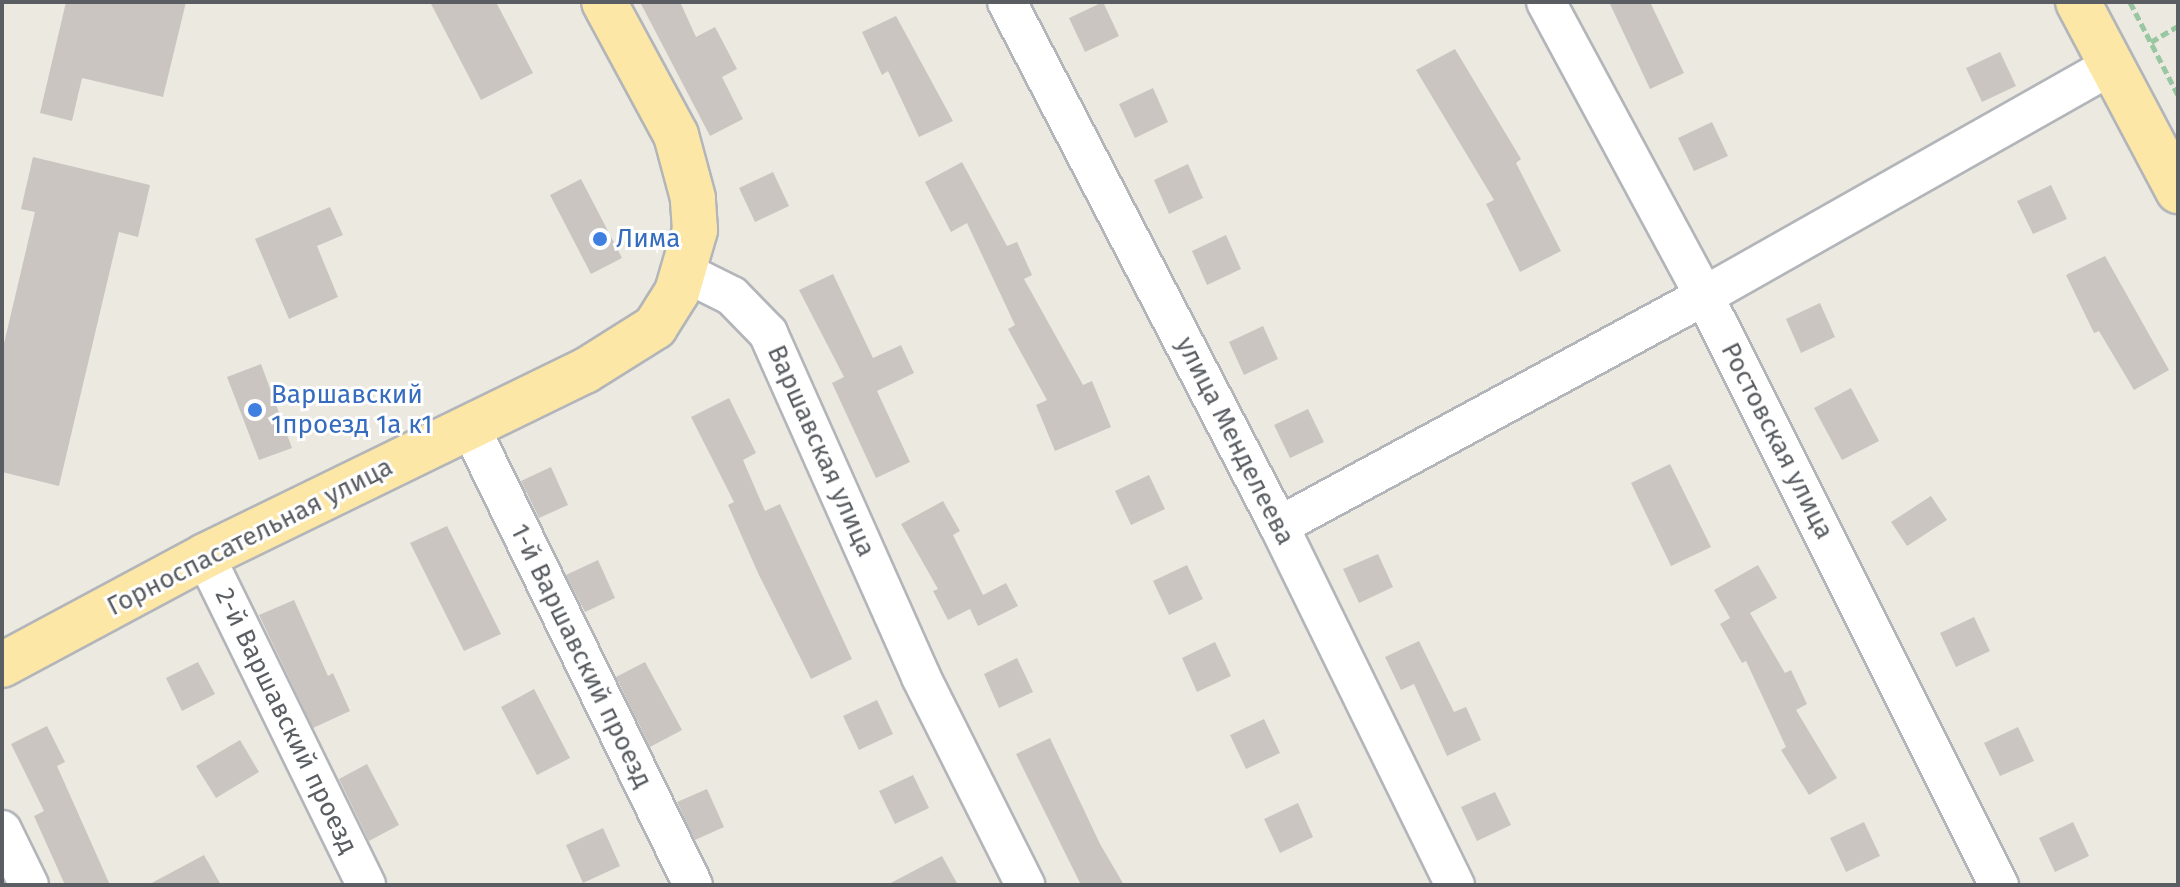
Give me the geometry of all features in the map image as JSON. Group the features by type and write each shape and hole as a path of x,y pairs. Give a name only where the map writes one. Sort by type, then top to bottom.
{"main road":[{"path":"604,2 676,135 687,169 695,230 682,271"},
{"path":"2078,2 2178,191"},
{"name":"Горноспасательная улица","path":"2,665 205,556 585,371 655,327 677,292 682,271"}],"street":[{"name":"улица Менделеева","path":"1007,2 1279,526 1455,885"},
{"name":"Ростовская улица","path":"1546,2 1704,296 1999,885"},
{"path":"1279,526 1704,296 2111,66"},
{"name":"Варшавская улица","path":"682,271 732,296 768,333 921,677 1025,885"},
{"name":"1-й Варшавский проезд","path":"470,427 693,885"},
{"name":"2-й Варшавский проезд","path":"205,556 366,885"},
{"path":"2,830 29,885"}],"path":[{"path":"2130,2 2178,95"},
{"path":"2151,42 2178,26"}],"building":[{"path":"66,2 186,2 163,97 82,78 72,121 40,113"},
{"path":"430,2 496,2 533,73 481,100"},
{"path":"640,2 680,2 696,37 715,27 737,69 722,77 743,119 710,136"},
{"path":"1103,2 1119,36 1085,52 1069,18"},
{"path":"1609,2 1650,2 1684,73 1650,89"},
{"path":"896,16 953,121 919,137 888,71 882,75 862,32"},
{"path":"1455,49 1521,159 1516,163 1561,251 1520,272 1486,204 1494,200 1416,70"},
{"path":"2000,52 2016,86 1982,102 1966,68"},
{"path":"1153,88 1168,122 1135,138 1119,104"},
{"path":"1712,122 1728,156 1694,171 1678,138"},
{"path":"33,157 150,185 138,237 119,232 59,486 2,472 2,352 35,212 21,209"},
{"path":"962,162 1007,246 1017,242 1032,275 1024,279 1083,385 1092,381 1111,427 1055,451 1036,405 1047,400 1008,329 1015,325 967,223 951,232 925,182"},
{"path":"1188,164 1203,198 1169,214 1154,180"},
{"path":"773,172 789,206 755,222 739,188"},
{"path":"581,179 622,258 591,274 550,195"},
{"path":"2051,185 2067,219 2033,234 2017,201"},
{"path":"330,207 343,235 317,246 338,297 289,319 255,239"},
{"path":"1226,235 1241,269 1207,285 1192,251"},
{"path":"2105,256 2169,370 2134,390 2099,331 2094,333 2066,275"},
{"path":"833,274 873,358 901,345 914,373 877,391 910,462 876,478 832,383 844,377 799,290"},
{"path":"1820,303 1835,337 1801,353 1786,319"},
{"path":"1263,326 1278,359 1244,375 1229,342"},
{"path":"261,364 292,448 259,460 227,377"},
{"path":"1851,388 1879,441 1842,460 1814,408"},
{"path":"729,398 756,453 743,460 765,511 780,504 852,659 811,679 758,573 728,505 734,502 691,417"},
{"path":"1308,409 1324,442 1290,458 1274,425"},
{"path":"1670,464 1711,547 1671,566 1631,483"},
{"path":"551,467 568,505 539,518 521,481"},
{"path":"1149,475 1165,509 1131,525 1115,491"},
{"path":"1931,496 1947,520 1907,546 1891,522"},
{"path":"943,501 960,531 953,535 983,595 1006,583 1018,606 978,626 970,609 948,620 933,591 938,589 901,524"},
{"path":"447,526 501,634 464,651 410,543"},
{"path":"1378,554 1393,587 1359,603 1343,569"},
{"path":"598,560 615,598 585,612 566,575"},
{"path":"1187,565 1203,599 1169,615 1153,581"},
{"path":"1758,565 1777,598 1750,613 1785,673 1791,670 1807,704 1796,710 1837,778 1809,795 1781,750 1786,747 1746,661 1742,663 1720,624 1730,618 1714,590"},
{"path":"294,600 328,676 333,673 350,711 313,728 259,615"},
{"path":"1974,617 1990,651 1956,667 1940,633"},
{"path":"1419,641 1454,712 1466,707 1481,740 1447,756 1414,684 1401,690 1385,657"},
{"path":"1215,642 1231,676 1197,692 1182,658"},
{"path":"1017,658 1033,692 999,708 984,674"},
{"path":"198,662 215,694 182,711 166,678"},
{"path":"645,662 682,730 650,747 616,677"},
{"path":"534,689 570,758 537,775 501,707"},
{"path":"877,700 893,734 859,750 843,716"},
{"path":"1264,719 1280,753 1246,769 1230,735"},
{"path":"47,726 65,762 57,766 110,885 65,885 34,816 44,811 11,744"},
{"path":"2018,727 2034,761 2000,776 1984,743"},
{"path":"1050,738 1100,844 1124,885 1081,885 1016,754"},
{"path":"240,740 259,772 216,798 196,766"},
{"path":"367,764 399,825 369,841 339,779"},
{"path":"913,775 929,808 895,824 879,791"},
{"path":"707,789 724,827 695,840 677,802"},
{"path":"1495,792 1511,825 1477,841 1461,807"},
{"path":"1298,803 1313,837 1280,853 1264,819"},
{"path":"1864,822 1880,856 1846,872 1830,838"},
{"path":"2073,822 2089,856 2055,872 2039,838"},
{"path":"603,828 620,866 583,883 566,845"},
{"path":"204,855 221,885 148,885"},
{"path":"942,856 958,885 887,885"}],"place":[{"name":"Лима","path":"600,239"},
{"name":"Варшавский 1проезд 1а к1","path":"255,410"}]}
